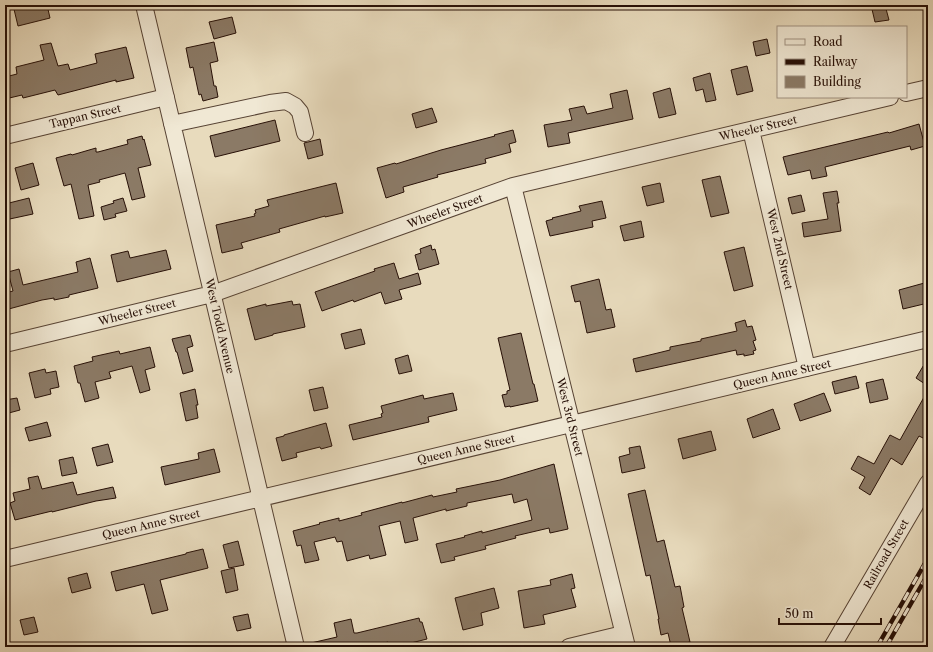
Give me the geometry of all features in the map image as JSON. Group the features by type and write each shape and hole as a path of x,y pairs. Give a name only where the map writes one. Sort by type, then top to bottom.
{"street":[{"name":"West Todd Avenue","path":"144,5 296,647"},
{"path":"907,93 928,88"},
{"name":"Tappan Street","path":"5,136 166,97"},
{"name":"Wheeler Street","path":"5,344 212,294 513,186 886,98"},
{"path":"172,124 270,102 286,101 295,106 300,112 305,133"},
{"name":"West 2nd Street","path":"751,130 807,368"},
{"name":"West 3rd Street","path":"513,186 625,640"},
{"name":"Queen Anne Street","path":"5,559 928,339"},
{"name":"Railroad Street","path":"832,647 928,483"},
{"path":"569,647 625,640"}],"building":[{"path":"13,5 28,5 29,8 47,5 50,18 18,26"},
{"path":"871,5 885,5 889,20 875,22"},
{"path":"232,17 236,33 214,39 209,22"},
{"path":"767,39 770,53 756,56 753,42"},
{"path":"214,42 218,61 210,63 214,86 216,86 218,97 203,101 201,94 199,95 193,67 190,68 186,48"},
{"path":"51,43 58,66 68,64 70,70 97,63 95,54 126,47 134,78 116,82 116,80 58,95 55,90 23,98 22,95 5,99 5,77 17,74 16,67 44,60 40,45"},
{"path":"747,66 753,91 737,95 731,70"},
{"path":"710,73 716,100 706,102 703,89 696,91 693,78"},
{"path":"670,88 676,114 659,118 653,93"},
{"path":"627,90 633,119 568,133 570,143 548,147 544,125 572,120 569,109 584,106 587,114 613,108 610,94"},
{"path":"432,108 437,122 416,128 412,114"},
{"path":"275,120 280,141 215,157 210,136"},
{"path":"919,124 925,146 911,150 910,146 825,167 827,176 812,179 810,170 788,175 783,157 889,133"},
{"path":"513,130 516,142 509,144 511,152 485,159 486,163 437,175 438,177 403,187 404,192 386,198 377,168 396,164"},
{"path":"142,136 151,165 138,168 145,197 132,200 125,173 99,180 100,182 88,185 94,216 79,219 71,184 64,186 56,158 96,148 96,152 98,152 128,144 127,140"},
{"path":"320,139 323,155 308,159 304,143"},
{"path":"33,163 39,185 21,190 15,168"},
{"path":"720,176 729,213 711,217 702,180"},
{"path":"336,183 343,213 325,216 279,229 280,232 241,243 243,248 222,253 216,225 255,216 255,210 269,206 267,200"},
{"path":"660,183 664,202 647,206 642,187"},
{"path":"837,191 841,231 804,237 802,223 828,219 823,193"},
{"path":"801,195 805,211 792,214 788,198"},
{"path":"29,198 33,214 5,220 5,204"},
{"path":"123,198 127,211 115,214 116,217 104,220 101,207 114,203 113,201"},
{"path":"602,201 606,218 592,221 593,227 550,236 546,221 553,219 552,218 581,211 579,206"},
{"path":"641,221 644,237 624,241 620,226"},
{"path":"431,245 432,250 435,249 439,264 419,270 415,255 421,253 420,249"},
{"path":"744,247 753,286 734,291 724,252"},
{"path":"166,250 171,269 117,282 111,255 128,251 130,258"},
{"path":"90,258 98,288 69,295 69,297 54,300 54,298 42,300 5,310 5,293 13,291 8,272 19,269 23,285 78,272 76,262"},
{"path":"394,263 399,279 418,273 421,284 399,290 402,299 385,304 381,292 354,302 353,300 322,311 315,292 375,271 374,269"},
{"path":"599,279 606,310 611,309 615,327 587,333 580,301 575,302 571,286"},
{"path":"928,282 928,303 903,309 899,290"},
{"path":"292,301 293,305 300,304 305,327 273,334 255,340 247,309 266,304 266,306"},
{"path":"745,320 747,327 752,326 756,340 753,341 756,350 753,351 754,354 744,356 744,354 737,355 736,350 636,372 633,359 670,350 670,347 701,341 701,339 737,331 735,323"},
{"path":"361,329 365,344 345,349 341,334"},
{"path":"521,333 538,401 505,407 502,395 507,394 507,391 510,390 498,338"},
{"path":"190,335 193,346 187,348 193,371 183,374 172,339"},
{"path":"150,347 155,367 145,370 150,390 140,393 132,366 109,372 111,378 95,382 99,398 85,402 74,366 93,361 92,357 119,351 120,354"},
{"path":"408,355 412,371 399,374 395,359"},
{"path":"928,358 928,386 916,378"},
{"path":"45,369 46,373 56,371 59,387 50,389 51,394 35,398 29,373"},
{"path":"856,376 859,388 835,394 832,382"},
{"path":"883,379 888,399 870,403 866,383"},
{"path":"323,387 328,408 314,411 309,390"},
{"path":"195,389 198,405 196,405 198,418 186,421 180,393"},
{"path":"928,390 928,429 923,438 919,436 902,465 891,458 870,495 859,488 865,477 851,469 858,456 874,464 890,435 900,440"},
{"path":"453,393 457,410 428,417 429,422 353,440 349,425 382,417 381,414 383,413 381,406 423,395 424,399"},
{"path":"824,393 831,411 800,421 794,404"},
{"path":"17,398 20,410 5,414 5,400"},
{"path":"773,409 780,429 753,438 747,419"},
{"path":"47,422 51,436 29,441 25,428"},
{"path":"326,423 332,446 321,449 320,447 296,453 297,457 282,461 276,438"},
{"path":"711,431 716,450 683,459 678,439"},
{"path":"108,444 113,462 97,466 92,448"},
{"path":"640,446 645,468 622,473 619,457 630,454 629,448"},
{"path":"214,449 220,472 165,485 161,467 199,459 198,453"},
{"path":"73,457 77,473 62,476 59,460"},
{"path":"554,464 568,529 550,533 549,528 515,536 516,538 485,546 486,549 454,557 455,560 441,563 436,544 482,531 482,533 532,520 527,499 514,503 512,494 467,503 467,506 446,511 446,509 413,518 418,540 405,543 400,521 379,526 386,555 370,559 369,555 347,561 342,541 337,542 335,537 314,542 319,560 305,563 301,545 297,546 293,531 339,518 339,521 362,515 361,513 402,502 432,495 433,497 457,492 456,489 500,480"},
{"path":"38,476 42,489 73,482 77,495 113,487 116,498 96,501 15,520 10,503 15,501 13,493 30,489 28,478"},
{"path":"645,490 657,542 664,540 675,587 680,586 684,607 682,608 690,642 671,646 668,633 661,635 650,575 646,576 628,494"},
{"path":"238,541 244,565 229,568 223,545"},
{"path":"203,549 208,568 160,580 168,610 152,614 144,584 116,591 111,572"},
{"path":"234,568 238,590 226,593 221,571"},
{"path":"87,573 91,588 72,593 68,578"},
{"path":"572,574 575,588 571,589 576,607 543,615 545,624 524,628 518,591 551,585 550,580"},
{"path":"494,588 499,608 481,613 483,625 463,630 455,598"},
{"path":"248,614 251,628 237,631 233,617"},
{"path":"34,617 38,632 24,635 20,620"},
{"path":"419,618 420,622 422,622 427,639 395,647 389,647 388,642 369,647 312,647 311,643 337,637 334,623 351,619 354,633 357,633"}],"railway":[{"path":"877,647 928,558"},
{"path":"886,647 928,574"}]}
